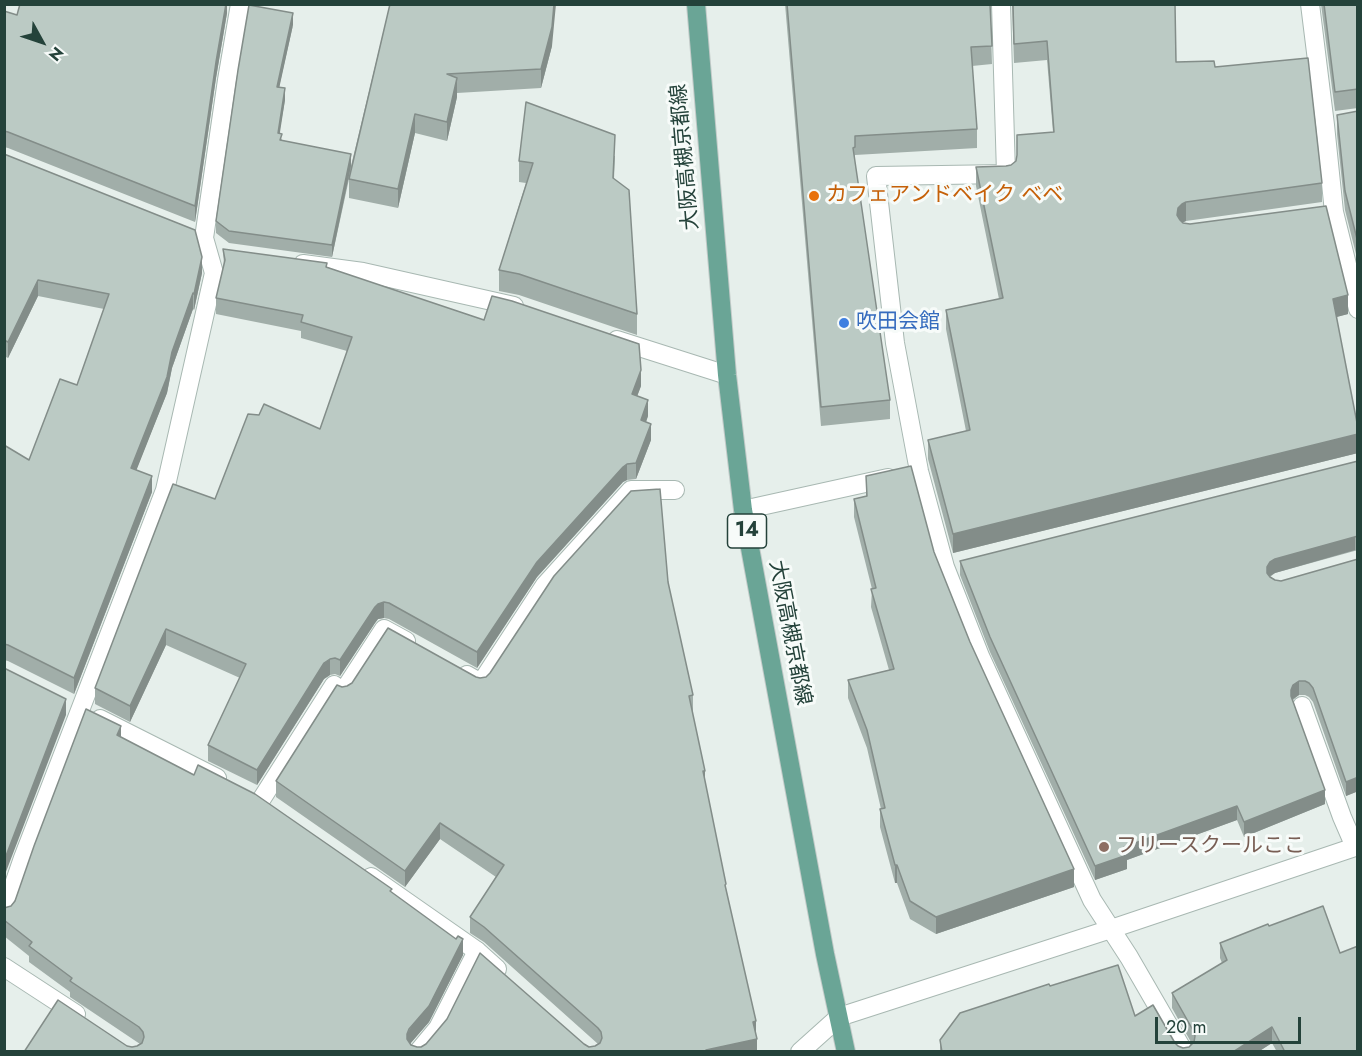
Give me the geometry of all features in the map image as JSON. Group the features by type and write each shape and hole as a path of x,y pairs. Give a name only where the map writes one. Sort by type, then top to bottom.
{"main road":[{"name":"大阪高槻京都線","path":"696,4 727,375 743,510 823,942 846,1052"}],"street":[{"path":"4,914 23,858 165,490 214,273 199,236 240,4"},
{"path":"1001,4 1006,174 876,176 895,343 920,471 980,656 1092,900 1184,1052"},
{"path":"1311,4 1325,125 1328,213 1358,309"},
{"path":"1325,125 1347,120"},
{"path":"199,236 225,254"},
{"path":"282,262 363,272 526,310"},
{"path":"600,335 727,375"},
{"path":"743,510 920,471"},
{"path":"452,667 481,683 545,585 631,490 675,490"},
{"path":"261,801 334,685 343,692 384,629 423,651"},
{"path":"60,699 229,784"},
{"path":"800,1052 838,1017 1356,847 1342,817 1302,706"},
{"path":"359,869 477,951 512,982"},
{"path":"418,1052 438,1028 477,951"},
{"path":"4,967 93,1025"}],"building":[{"path":"20,4 226,4 195,206 4,131 4,11 17,15"},
{"path":"390,4 554,4 552,27 541,69 447,74 457,78 447,122 415,114 398,189 349,179"},
{"path":"787,4 990,4 992,46 971,47 977,129 855,136 855,147 853,148 890,400 821,407"},
{"path":"1013,4 1175,4 1176,62 1214,61 1215,67 1308,58 1322,183 1186,202 1178,208 1177,215 1183,223 1190,224 1326,206 1348,295 1333,299 1358,434 953,534 928,440 970,430 946,310 1003,298 976,167 1011,165 1016,161 1017,135 1054,132 1047,41 1014,44"},
{"path":"1324,4 1358,4 1358,89 1335,92"},
{"path":"249,5 293,13 277,87 285,88 278,133 282,134 280,140 351,154 332,245 229,231 216,221"},
{"path":"526,102 615,135 613,178 629,190 637,314 519,274 499,270 533,163 519,161"},
{"path":"1358,111 1358,243 1345,191 1337,115"},
{"path":"4,154 195,230 202,257 194,294 172,352 167,377 131,468 152,476 74,678 4,644 4,445 29,460 60,379 77,385 109,294 38,280 8,342 4,340"},
{"path":"223,249 327,263 326,267 484,320 492,296 639,344 641,370 632,394 648,400 641,420 651,424 636,463 623,467 537,562 477,652 389,603 378,604 340,660 335,658 324,663 257,770 208,745 246,664 166,629 130,706 95,688 173,484 215,499 248,414 259,415 264,404 320,429 352,337 301,322 303,315 216,298 225,260"},
{"path":"1358,461 1358,536 1275,559 1267,567 1267,573 1275,580 1281,581 1358,559 1358,781 1356,778 1346,782 1313,688 1305,681 1299,681 1293,685 1291,696 1325,790 1244,822 1237,806 1124,847 1127,855 1095,866 990,637 960,561"},
{"path":"911,466 934,552 970,642 1074,869 936,917 910,901 897,865 895,865 880,809 885,808 867,730 848,680 894,669 871,589 876,588 854,499 867,496 866,476"},
{"path":"660,489 668,582 693,695 689,696 725,885 756,1021 753,1022 757,1039 706,1050 708,1052 24,1052 58,1000 127,1046 137,1046 142,1043 144,1037 139,1027 70,981 72,978 29,946 32,942 4,920 4,908 11,906 15,901 86,709 121,726 117,735 194,775 198,765 255,794 392,889 390,891 456,939 458,936 463,939 429,1006 409,1029 407,1039 411,1045 421,1047 426,1044 447,1019 480,953 584,1044 589,1047 600,1043 602,1038 598,1028 470,917 504,865 440,823 405,871 276,781 337,685 342,687 352,683 388,628 476,677 486,677 554,576 631,491"},
{"path":"4,668 66,699 4,861"},
{"path":"1323,906 1340,953 1358,946 1358,1052 1285,1052 1272,1027 1233,1052 942,1052 940,1040 960,1013 1049,984 1050,986 1118,965 1135,1016 1153,1005 1175,1043 1183,1048 1189,1047 1194,1042 1194,1032 1172,993 1227,960 1220,943"}],"place":[{"name":"カフェアンドベイク ベベ","path":"814,196"},
{"name":"吹田会館","path":"844,323"},
{"name":"フリースクールここ","path":"1104,847"}]}
